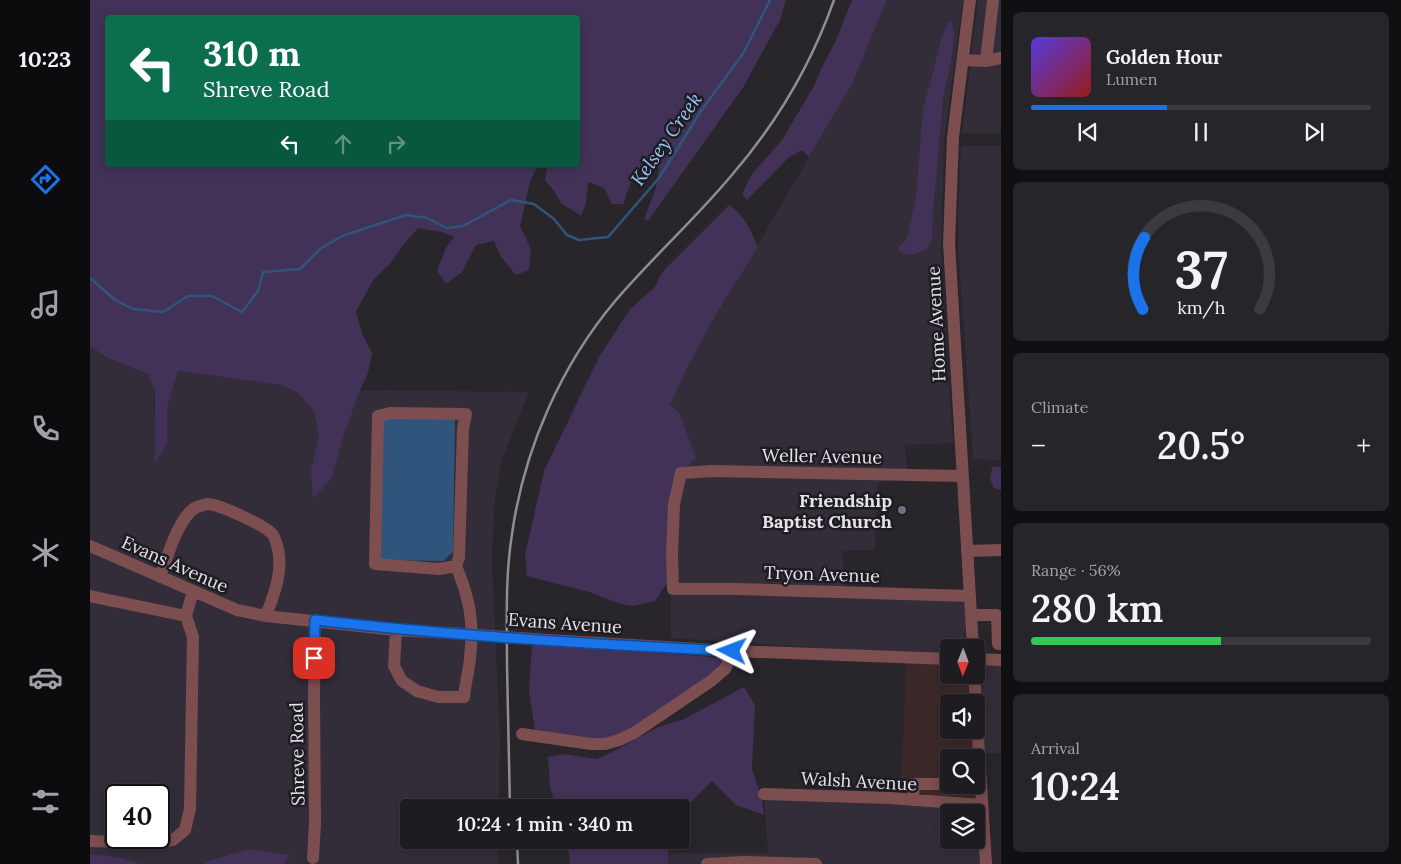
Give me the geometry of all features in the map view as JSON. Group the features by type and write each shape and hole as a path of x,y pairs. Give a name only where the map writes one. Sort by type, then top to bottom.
{"street":[{"name":"Home Avenue","path":"970,0 953,137 949,243 972,639"},
{"path":"986,61 993,0"},
{"path":"963,60 986,61 1001,58"},
{"path":"396,630 394,666 402,681 417,690 438,698 464,697 470,659 472,616 466,589 456,566 459,558 466,414 390,414 378,416 375,564 439,568 456,566"},
{"name":"Weller Avenue","path":"673,589 674,504 681,473 712,471 962,476"},
{"path":"160,577 185,518 192,510 200,506 215,505 263,526 273,535 278,548 280,567 278,582 266,616"},
{"name":"Evans Avenue","path":"90,546 237,610 266,616 396,630 577,642 732,651 940,659"},
{"path":"967,552 1001,550"},
{"name":"Tryon Avenue","path":"673,589 737,589 970,596"},
{"path":"90,841 148,843 173,840 185,830 190,809 193,637 186,616 193,591"},
{"path":"90,596 186,616"},
{"path":"971,615 998,615 998,644 1001,644"},
{"name":"Shreve Road","path":"312,858 315,823 315,620"},
{"path":"522,734 591,744 605,744 619,740 634,733 711,681 725,669 732,651"},
{"path":"985,660 1001,660"},
{"path":"913,800 914,784 940,784"},
{"name":"Walsh Avenue","path":"764,794 968,804"},
{"path":"985,849 986,864"},
{"path":"707,864 743,862 816,864"}],"shaded area":[{"path":"90,0 786,0 780,20 744,86 648,221 644,219 656,188 659,168 645,164 631,182 623,204 612,204 604,188 588,182 586,203 581,216 561,203 545,180 547,167 580,167 580,15 105,15 105,167 537,167 530,182 520,226 531,249 529,270 516,275 501,257 494,241 476,245 462,272 446,284 437,271 446,248 454,237 441,232 418,228 390,264 373,280 356,312 362,333 372,353 368,373 343,438 331,479 313,499 311,469 319,435 313,410 297,392 281,385 178,371 167,408 167,444 155,463 155,391 148,374 108,358 90,346"},
{"path":"852,0 887,0 853,82 809,157 802,150 788,158 747,200 742,194 752,174 782,140 814,86 836,40"},
{"path":"887,0 963,0 944,141 941,256 953,443 905,445 907,470 878,484 875,550 842,550 846,587 965,598 964,639 940,639 940,656 671,638 671,577 678,478 695,477 689,465 696,458 670,405 684,371 853,82"},
{"path":"978,0 1001,0 1001,133 962,133"},
{"path":"951,21 954,38 943,98 932,237 928,248 916,253 906,254 897,250 907,238 916,198 923,108 940,42 947,24"},
{"path":"961,146 1001,146 1001,460 973,459 959,261 958,223"},
{"path":"729,205 744,219 758,247 700,344 670,405 679,412 696,458 681,473 671,577 655,601 633,606 527,576 525,555 544,471 599,357 630,309 655,287 666,268"},
{"path":"90,346 108,358 148,373 155,391 154,410 167,441 167,408 178,371 281,385 297,392 313,410 319,435 311,469 343,438 360,390 529,392 502,460 494,504 492,563 500,738 499,799 400,799 400,849 498,849 498,864 284,864 291,855 249,849 203,864 142,864 117,857 90,854"},
{"path":"1001,466 1001,490 994,488 990,479 992,467"},
{"path":"532,643 725,658 722,666 630,732 607,742 535,731 529,691"},
{"path":"906,658 940,659 940,684 975,684 975,694 940,694 940,739 977,739 978,749 940,749 940,794 981,794 982,804 899,799"},
{"path":"985,659 1001,660 1001,753 985,753 985,749 979,749 979,739 985,739 985,694 977,694 977,684 985,684"},
{"path":"744,687 755,705 752,769 762,800 764,815 736,805 712,781 690,803 690,799 554,799 550,787 548,757 565,754 597,759 658,727 684,719"},
{"path":"764,794 962,804 940,804 940,849 985,849 986,864 668,864 668,853 768,853"},
{"path":"249,849 291,855 284,864 203,864 211,860"},
{"path":"568,849 670,849 668,864 570,864"},
{"path":"90,854 117,857 142,864 90,864"}],"water":[{"path":"383,417 455,418 453,552 443,561 381,560"}],"waterway":[{"name":"Kelsey Creek","path":"90,278 115,300 133,309 163,312 188,296 212,296 242,312 258,291 263,272 300,269 320,249 342,236 406,215 427,218 447,228 463,226 511,200 534,204 554,219 567,235 579,240 608,237 659,178 701,111 744,52 770,0"}],"railway":[{"path":"510,799 507,666 508,567 518,502 536,440 548,410 562,380 596,325 630,284 731,176 763,136 803,71 815,48 834,0"},
{"path":"517,849 518,864"}],"place":[{"name":"Friendship Baptist Church","path":"902,510"}],"route":[{"path":"314,658 315,620 396,630 732,651"}]}
